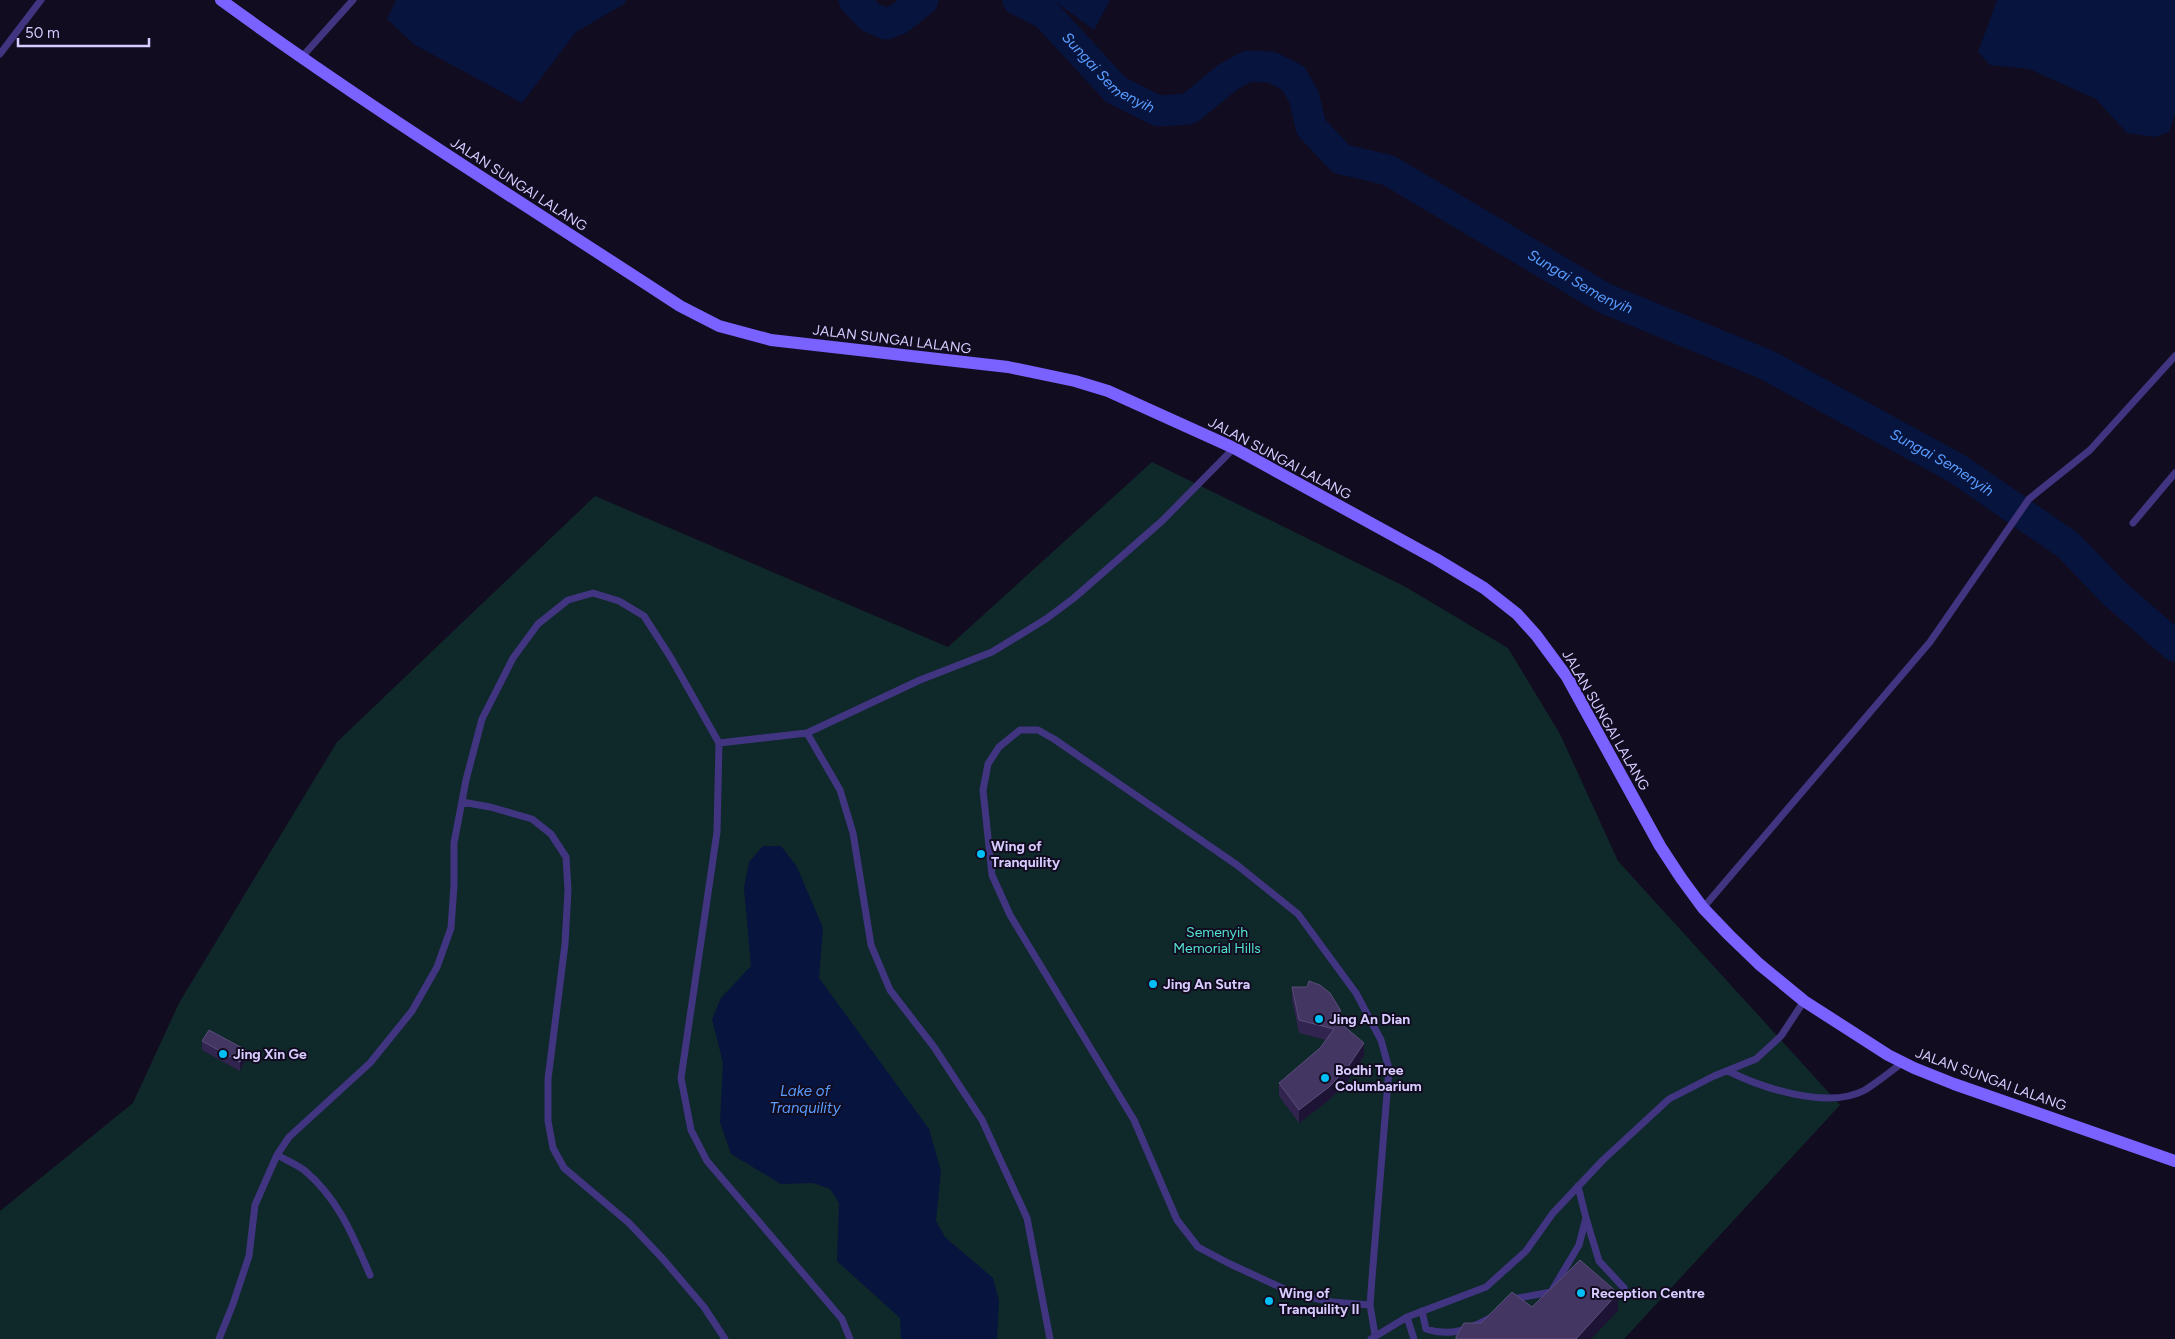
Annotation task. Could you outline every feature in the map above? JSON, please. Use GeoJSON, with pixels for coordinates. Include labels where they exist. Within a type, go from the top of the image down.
{"type":"FeatureCollection","features":[{"type":"Feature","properties":{"kind":"street","name":"JALAN SUNGAI LALANG"},"geometry":{"type":"LineString","coordinates":[[221,0],[301,58],[680,306],[719,326],[771,340],[1008,367],[1075,381],[1108,391],[1234,448],[1436,559],[1484,588],[1517,614],[1550,652],[1567,677],[1660,846],[1704,908],[1759,964],[1804,1001],[1867,1042],[1902,1062],[1954,1084],[2175,1161]]}},
{"type":"Feature","properties":{"kind":"lane"},"geometry":{"type":"LineString","coordinates":[[0,54],[41,0]]}},
{"type":"Feature","properties":{"kind":"lane"},"geometry":{"type":"LineString","coordinates":[[301,58],[353,0]]}},
{"type":"Feature","properties":{"kind":"lane"},"geometry":{"type":"LineString","coordinates":[[1704,908],[1930,642],[2029,499],[2090,450],[2175,356]]}},
{"type":"Feature","properties":{"kind":"lane"},"geometry":{"type":"LineString","coordinates":[[719,742],[807,733],[920,680],[992,652],[1046,619],[1074,598],[1162,521],[1234,448]]}},
{"type":"Feature","properties":{"kind":"lane"},"geometry":{"type":"LineString","coordinates":[[2133,523],[2175,473]]}},
{"type":"Feature","properties":{"kind":"lane"},"geometry":{"type":"LineString","coordinates":[[218,1339],[233,1304],[249,1256],[255,1204],[277,1155],[289,1137],[370,1063],[412,1011],[437,967],[451,928],[454,843],[482,719],[513,658],[538,624],[568,600],[593,593],[619,601],[644,616],[672,658],[719,742],[717,832],[681,1078],[691,1130],[707,1161],[842,1319],[850,1339]]}},
{"type":"Feature","properties":{"kind":"lane"},"geometry":{"type":"LineString","coordinates":[[1370,1306],[1332,1302],[1295,1294],[1198,1247],[1178,1220],[1134,1120],[1010,915],[992,874],[983,790],[988,764],[999,747],[1020,730],[1038,730],[1054,739],[1237,865],[1298,914],[1356,992],[1382,1040],[1389,1069],[1370,1306],[1373,1337],[1407,1317],[1486,1286],[1526,1251],[1553,1213],[1578,1186],[1669,1099],[1696,1084],[1756,1059],[1781,1036],[1804,1001]]}},
{"type":"Feature","properties":{"kind":"lane"},"geometry":{"type":"LineString","coordinates":[[807,733],[840,790],[853,833],[871,944],[890,990],[934,1047],[982,1120],[1027,1218],[1050,1339]]}},
{"type":"Feature","properties":{"kind":"lane"},"geometry":{"type":"LineString","coordinates":[[462,802],[532,818],[552,834],[566,857],[568,890],[565,944],[548,1079],[548,1121],[552,1148],[564,1168],[629,1223],[663,1260],[704,1307],[725,1339]]}},
{"type":"Feature","properties":{"kind":"lane"},"geometry":{"type":"LineString","coordinates":[[1728,1071],[1751,1083],[1798,1095],[1843,1097],[1864,1090],[1902,1062]]}},
{"type":"Feature","properties":{"kind":"lane"},"geometry":{"type":"LineString","coordinates":[[277,1155],[303,1170],[331,1197],[345,1219],[370,1275]]}},
{"type":"Feature","properties":{"kind":"lane"},"geometry":{"type":"LineString","coordinates":[[1578,1186],[1599,1261],[1624,1288]]}},
{"type":"Feature","properties":{"kind":"lane"},"geometry":{"type":"LineString","coordinates":[[1508,1303],[1514,1298],[1528,1298],[1552,1292],[1579,1245],[1586,1218]]}},
{"type":"Feature","properties":{"kind":"lane"},"geometry":{"type":"LineString","coordinates":[[1422,1311],[1426,1329],[1440,1334],[1466,1330],[1496,1313]]}},
{"type":"Feature","properties":{"kind":"lane"},"geometry":{"type":"LineString","coordinates":[[1407,1317],[1414,1339]]}},
{"type":"Feature","properties":{"kind":"green space","name":"Semenyih Memorial Hills"},"geometry":{"type":"Polygon","coordinates":[[[1152,462],[1404,586],[1508,648],[1560,734],[1618,861],[1840,1105],[1624,1339],[0,1339],[0,1211],[133,1103],[179,1003],[337,742],[595,496],[948,647],[1152,462]]]}},
{"type":"Feature","properties":{"kind":"water"},"geometry":{"type":"Polygon","coordinates":[[[396,0],[627,0],[624,4],[576,32],[522,103],[415,45],[387,19],[396,0]]]}},
{"type":"Feature","properties":{"kind":"water"},"geometry":{"type":"Polygon","coordinates":[[[1053,0],[1110,0],[1094,30],[1053,0]]]}},
{"type":"Feature","properties":{"kind":"water"},"geometry":{"type":"Polygon","coordinates":[[[1997,0],[2175,0],[2175,114],[2169,132],[2155,137],[2127,133],[2096,99],[2029,69],[1990,65],[1978,52],[1997,0]]]}},
{"type":"Feature","properties":{"kind":"water","name":"Lake of Tranquility"},"geometry":{"type":"Polygon","coordinates":[[[763,846],[781,846],[797,867],[823,928],[819,978],[929,1129],[941,1171],[936,1221],[945,1237],[993,1278],[999,1300],[997,1339],[901,1339],[900,1318],[837,1261],[839,1203],[830,1189],[813,1183],[781,1184],[731,1154],[720,1122],[723,1063],[712,1019],[721,998],[751,966],[744,888],[749,862],[763,846]]]}},
{"type":"Feature","properties":{"kind":"building"},"geometry":{"type":"Polygon","coordinates":[[[1309,981],[1320,985],[1330,993],[1341,1011],[1331,1015],[1364,1043],[1348,1067],[1329,1087],[1299,1110],[1279,1083],[1320,1048],[1334,1029],[1299,1020],[1292,987],[1307,987],[1309,981]]]}},
{"type":"Feature","properties":{"kind":"building"},"geometry":{"type":"Polygon","coordinates":[[[209,1030],[246,1050],[240,1062],[202,1041],[209,1030]]]}},
{"type":"Feature","properties":{"kind":"building"},"geometry":{"type":"Polygon","coordinates":[[[1580,1260],[1618,1293],[1576,1339],[1456,1339],[1464,1323],[1481,1323],[1512,1292],[1532,1307],[1580,1260]]]}},
{"type":"Feature","properties":{"kind":"waterway","name":"Sungai Semenyih"},"geometry":{"type":"LineString","coordinates":[[854,0],[870,17],[886,24],[899,19],[923,0]]}},
{"type":"Feature","properties":{"kind":"waterway","name":"Sungai Semenyih"},"geometry":{"type":"LineString","coordinates":[[1018,0],[1046,14],[1116,90],[1158,111],[1189,109],[1228,77],[1248,66],[1271,67],[1293,78],[1304,97],[1311,127],[1341,159],[1388,170],[1604,298],[1767,365],[1956,468],[2068,545],[2114,593],[2175,646]]}},
{"type":"Feature","properties":{"kind":"place","name":"Wing of Tranquility"},"geometry":{"type":"Point","coordinates":[981,854]}},
{"type":"Feature","properties":{"kind":"place","name":"Jing An Sutra"},"geometry":{"type":"Point","coordinates":[1153,984]}},
{"type":"Feature","properties":{"kind":"place","name":"Jing An Dian"},"geometry":{"type":"Point","coordinates":[1319,1019]}},
{"type":"Feature","properties":{"kind":"place","name":"Jing Xin Ge"},"geometry":{"type":"Point","coordinates":[223,1054]}},
{"type":"Feature","properties":{"kind":"place","name":"Bodhi Tree Columbarium"},"geometry":{"type":"Point","coordinates":[1325,1078]}},
{"type":"Feature","properties":{"kind":"place","name":"Reception Centre"},"geometry":{"type":"Point","coordinates":[1581,1293]}},
{"type":"Feature","properties":{"kind":"place","name":"Wing of Tranquility II"},"geometry":{"type":"Point","coordinates":[1269,1301]}}]}
